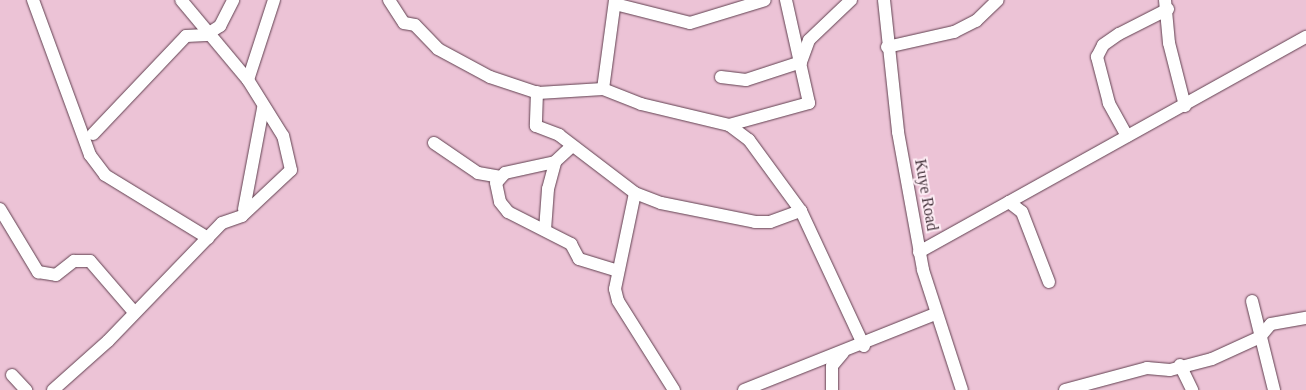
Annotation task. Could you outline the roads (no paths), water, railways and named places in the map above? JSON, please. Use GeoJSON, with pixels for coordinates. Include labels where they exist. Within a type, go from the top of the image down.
{"type":"FeatureCollection","features":[{"type":"Feature","properties":{"kind":"street"},"geometry":{"type":"LineString","coordinates":[[53,390],[222,224],[242,216],[291,170],[283,136],[263,108],[248,80],[206,35],[181,0]]}},
{"type":"Feature","properties":{"kind":"street"},"geometry":{"type":"LineString","coordinates":[[89,133],[186,36],[206,35],[220,26],[233,0]]}},
{"type":"Feature","properties":{"kind":"street"},"geometry":{"type":"LineString","coordinates":[[248,80],[274,0]]}},
{"type":"Feature","properties":{"kind":"street"},"geometry":{"type":"LineString","coordinates":[[389,0],[404,23],[415,25],[438,49],[490,77],[537,92],[603,89],[641,104],[729,125],[749,140],[801,211],[864,346]]}},
{"type":"Feature","properties":{"kind":"street"},"geometry":{"type":"LineString","coordinates":[[603,89],[615,2],[690,23],[765,0]]}},
{"type":"Feature","properties":{"kind":"street"},"geometry":{"type":"LineString","coordinates":[[729,125],[809,103],[786,0]]}},
{"type":"Feature","properties":{"kind":"street"},"geometry":{"type":"LineString","coordinates":[[801,62],[809,40],[851,0]]}},
{"type":"Feature","properties":{"kind":"street","name":"Kuye Road"},"geometry":{"type":"LineString","coordinates":[[884,0],[887,47],[919,252],[935,314],[962,390]]}},
{"type":"Feature","properties":{"kind":"street"},"geometry":{"type":"LineString","coordinates":[[887,47],[954,32],[976,21],[998,0]]}},
{"type":"Feature","properties":{"kind":"street"},"geometry":{"type":"LineString","coordinates":[[34,1],[89,133],[90,155],[113,182],[208,238]]}},
{"type":"Feature","properties":{"kind":"street"},"geometry":{"type":"LineString","coordinates":[[1128,136],[1109,103],[1097,57],[1103,45],[1167,5],[1169,43],[1185,106]]}},
{"type":"Feature","properties":{"kind":"street"},"geometry":{"type":"LineString","coordinates":[[919,252],[1185,106],[1306,37]]}},
{"type":"Feature","properties":{"kind":"street"},"geometry":{"type":"LineString","coordinates":[[722,77],[746,80],[801,62]]}},
{"type":"Feature","properties":{"kind":"street"},"geometry":{"type":"LineString","coordinates":[[537,92],[536,126],[572,146],[635,193],[661,203],[755,222],[770,222],[801,211]]}},
{"type":"Feature","properties":{"kind":"street"},"geometry":{"type":"LineString","coordinates":[[242,216],[251,192],[263,108]]}},
{"type":"Feature","properties":{"kind":"street"},"geometry":{"type":"LineString","coordinates":[[434,143],[478,173],[501,177],[555,162],[572,146]]}},
{"type":"Feature","properties":{"kind":"street"},"geometry":{"type":"LineString","coordinates":[[546,230],[548,189],[555,162]]}},
{"type":"Feature","properties":{"kind":"street"},"geometry":{"type":"LineString","coordinates":[[501,177],[496,190],[508,212],[572,244],[579,259],[618,271]]}},
{"type":"Feature","properties":{"kind":"street"},"geometry":{"type":"LineString","coordinates":[[635,193],[618,271],[618,301],[674,390]]}},
{"type":"Feature","properties":{"kind":"street"},"geometry":{"type":"LineString","coordinates":[[1009,202],[1022,212],[1049,282]]}},
{"type":"Feature","properties":{"kind":"street"},"geometry":{"type":"LineString","coordinates":[[0,210],[38,272],[56,275],[74,261],[90,261],[134,312]]}},
{"type":"Feature","properties":{"kind":"street"},"geometry":{"type":"LineString","coordinates":[[1252,301],[1274,390]]}},
{"type":"Feature","properties":{"kind":"street"},"geometry":{"type":"LineString","coordinates":[[744,390],[864,346],[935,314]]}},
{"type":"Feature","properties":{"kind":"street"},"geometry":{"type":"LineString","coordinates":[[1070,389],[1147,368],[1180,365],[1212,359],[1260,337],[1271,324],[1306,318]]}},
{"type":"Feature","properties":{"kind":"street"},"geometry":{"type":"LineString","coordinates":[[832,390],[832,366],[843,353]]}},
{"type":"Feature","properties":{"kind":"street"},"geometry":{"type":"LineString","coordinates":[[1180,365],[1192,390]]}},
{"type":"Feature","properties":{"kind":"street"},"geometry":{"type":"LineString","coordinates":[[12,375],[26,390]]}}]}
